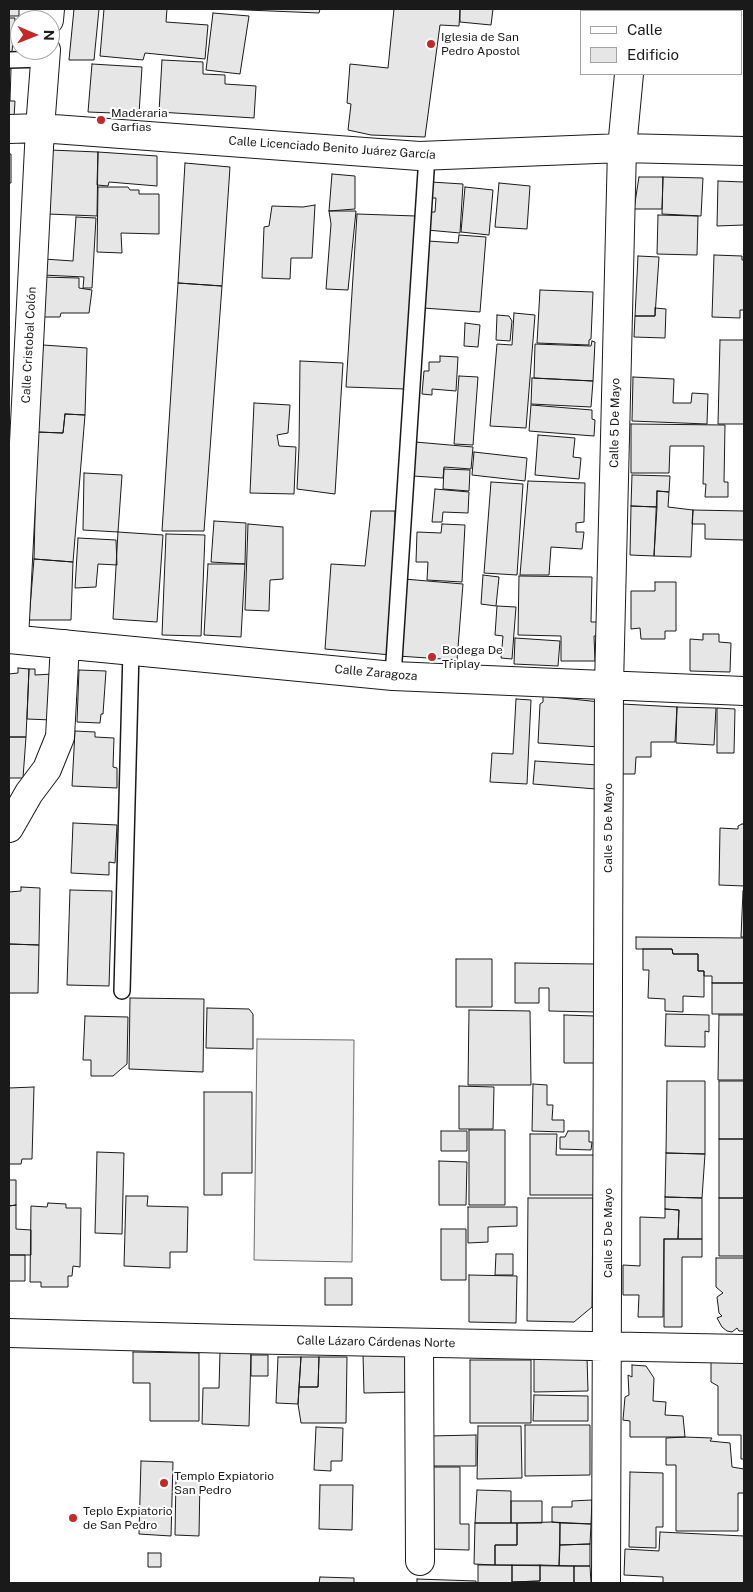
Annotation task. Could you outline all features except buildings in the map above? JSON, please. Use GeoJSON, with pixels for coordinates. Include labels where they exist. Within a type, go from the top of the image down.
{"type":"FeatureCollection","features":[{"type":"Feature","properties":{"kind":"street","name":"Calle Cristobal Colón"},"geometry":{"type":"LineString","coordinates":[[12,639],[40,128],[46,60]]}},
{"type":"Feature","properties":{"kind":"street","name":"Calle 5 De Mayo"},"geometry":{"type":"LineString","coordinates":[[606,1583],[609,686],[622,148],[629,75]]}},
{"type":"Feature","properties":{"kind":"street","name":"Calle Licenciado Benito Juárez García"},"geometry":{"type":"LineString","coordinates":[[9,129],[40,128],[427,156],[622,148],[744,151]]}},
{"type":"Feature","properties":{"kind":"street","name":"Calle Zaragoza"},"geometry":{"type":"LineString","coordinates":[[12,639],[393,676],[744,692]]}},
{"type":"Feature","properties":{"kind":"street"},"geometry":{"type":"LineString","coordinates":[[9,828],[29,793],[47,770],[60,737],[65,644]]}},
{"type":"Feature","properties":{"kind":"street","name":"Calle Lázaro Cárdenas Norte"},"geometry":{"type":"LineString","coordinates":[[9,1332],[419,1343],[744,1349]]}},
{"type":"Feature","properties":{"kind":"street"},"geometry":{"type":"LineString","coordinates":[[419,1343],[420,1561]]}},
{"type":"Feature","properties":{"kind":"lane"},"geometry":{"type":"LineString","coordinates":[[393,676],[427,156]]}},
{"type":"Feature","properties":{"kind":"lane"},"geometry":{"type":"LineString","coordinates":[[122,991],[131,650]]}},
{"type":"Feature","properties":{"kind":"shaded area"},"geometry":{"type":"Polygon","coordinates":[[[257,1039],[354,1040],[352,1262],[254,1260],[257,1039]]]}},
{"type":"Feature","properties":{"kind":"place","name":"Iglesia de San Pedro Apostol"},"geometry":{"type":"Point","coordinates":[431,44]}},
{"type":"Feature","properties":{"kind":"place","name":"Maderaria Garfias"},"geometry":{"type":"Point","coordinates":[101,120]}},
{"type":"Feature","properties":{"kind":"place","name":"Bodega De Triplay"},"geometry":{"type":"Point","coordinates":[432,657]}},
{"type":"Feature","properties":{"kind":"place","name":"Templo Expiatorio San Pedro"},"geometry":{"type":"Point","coordinates":[164,1483]}},
{"type":"Feature","properties":{"kind":"place","name":"Teplo Expiatorio de San Pedro"},"geometry":{"type":"Point","coordinates":[73,1518]}}]}
